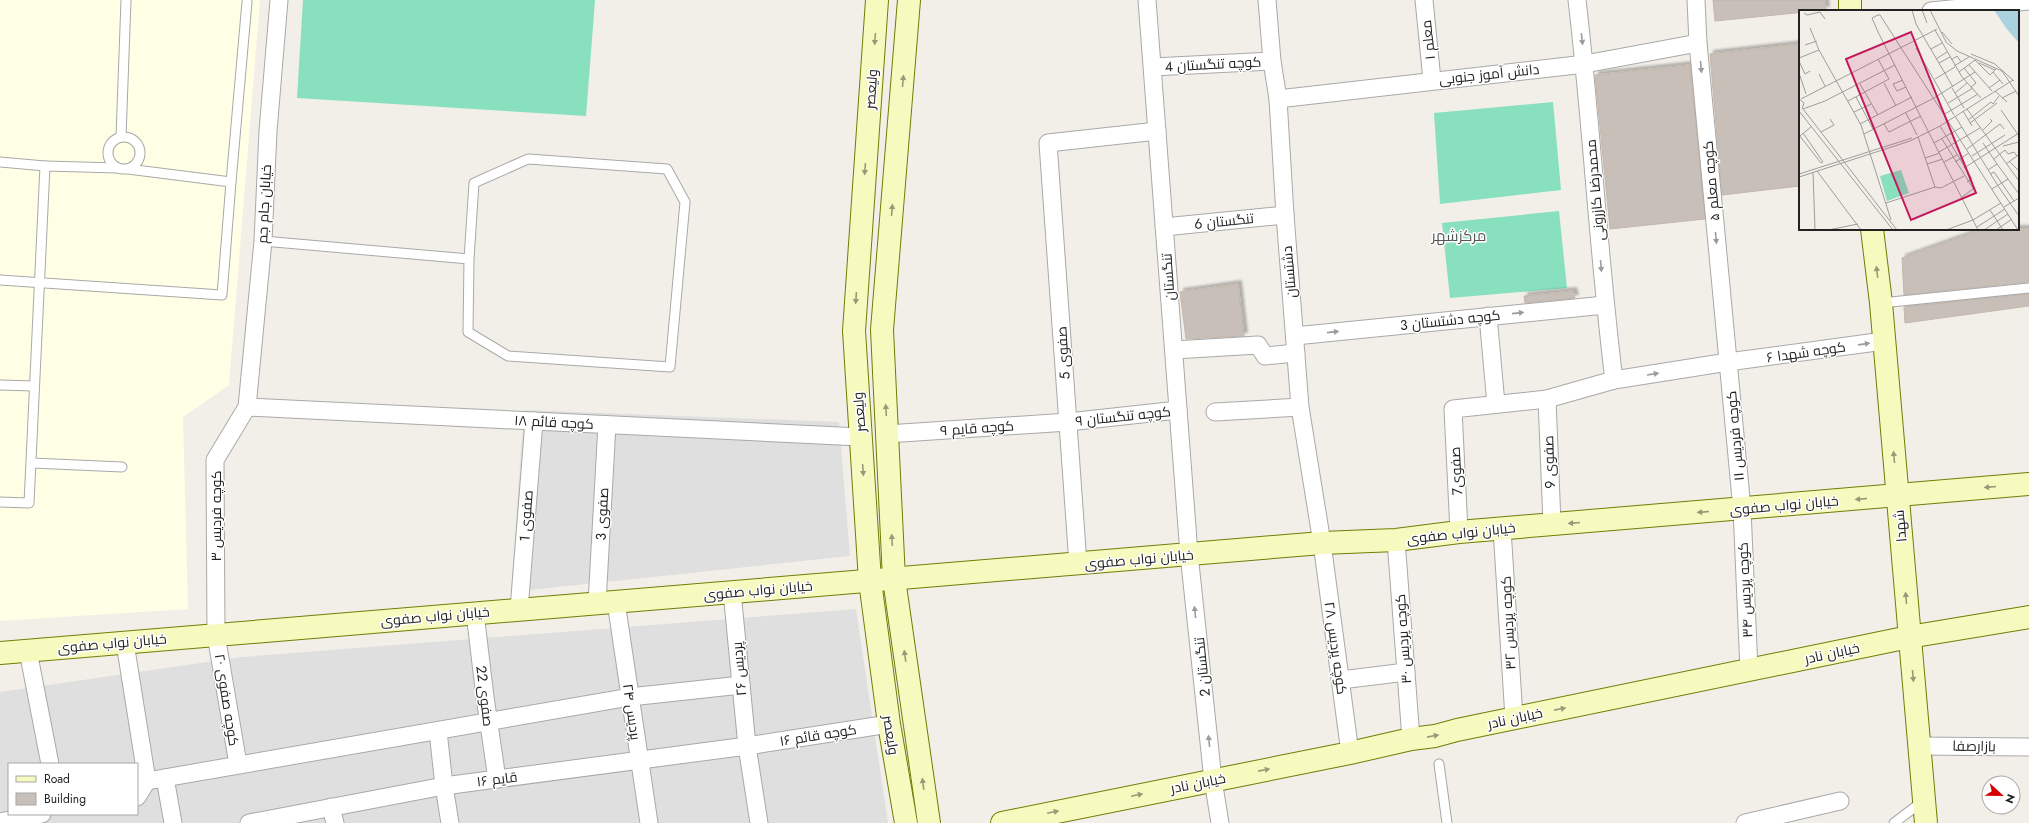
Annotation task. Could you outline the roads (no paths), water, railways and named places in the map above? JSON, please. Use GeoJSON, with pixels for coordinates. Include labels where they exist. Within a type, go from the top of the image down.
{"type":"FeatureCollection","features":[{"type":"Feature","properties":{"kind":"street","name":"خیابان جام جم"},"geometry":{"type":"LineString","coordinates":[[247,407],[263,241],[268,131],[279,0]]}},
{"type":"Feature","properties":{"kind":"street","name":"ولیعصر"},"geometry":{"type":"LineString","coordinates":[[877,0],[854,331],[870,581],[889,724],[906,823]]}},
{"type":"Feature","properties":{"kind":"street","name":"ولیعصر"},"geometry":{"type":"LineString","coordinates":[[910,0],[882,330],[894,579],[929,823]]}},
{"type":"Feature","properties":{"kind":"street","name":"تنگستان"},"geometry":{"type":"LineString","coordinates":[[1147,0],[1189,554]]}},
{"type":"Feature","properties":{"kind":"street","name":"دشتستان"},"geometry":{"type":"LineString","coordinates":[[1267,0],[1272,61],[1278,99],[1285,215],[1300,407],[1322,543]]}},
{"type":"Feature","properties":{"kind":"street","name":"معلم ۱"},"geometry":{"type":"LineString","coordinates":[[1424,0],[1432,80]]}},
{"type":"Feature","properties":{"kind":"street","name":"محمدرضا کازرونی"},"geometry":{"type":"LineString","coordinates":[[1577,0],[1585,64],[1604,305],[1614,380]]}},
{"type":"Feature","properties":{"kind":"street","name":"کوچه معلم ۵"},"geometry":{"type":"LineString","coordinates":[[1696,0],[1698,43],[1728,362]]}},
{"type":"Feature","properties":{"kind":"street"},"geometry":{"type":"LineString","coordinates":[[1941,10],[2029,1]]}},
{"type":"Feature","properties":{"kind":"street","name":"دانش آموز جنوبی"},"geometry":{"type":"LineString","coordinates":[[1278,99],[1432,80],[1585,64],[1698,43]]}},
{"type":"Feature","properties":{"kind":"street","name":"کوچه تنگستان 4"},"geometry":{"type":"LineString","coordinates":[[1153,67],[1272,61]]}},
{"type":"Feature","properties":{"kind":"street","name":"صفوی 5"},"geometry":{"type":"LineString","coordinates":[[1078,564],[1048,143],[1157,131]]}},
{"type":"Feature","properties":{"kind":"street","name":"تنگستان 6"},"geometry":{"type":"LineString","coordinates":[[1164,227],[1285,215]]}},
{"type":"Feature","properties":{"kind":"street","name":"شهدا"},"geometry":{"type":"LineString","coordinates":[[1872,230],[1881,303],[1926,823]]}},
{"type":"Feature","properties":{"kind":"street"},"geometry":{"type":"LineString","coordinates":[[860,235],[890,237]]}},
{"type":"Feature","properties":{"kind":"street","name":"کوچه دشتستان 3"},"geometry":{"type":"LineString","coordinates":[[1295,336],[1604,305]]}},
{"type":"Feature","properties":{"kind":"street"},"geometry":{"type":"LineString","coordinates":[[1488,316],[1496,404]]}},
{"type":"Feature","properties":{"kind":"street","name":"کوچه شهدا ۶"},"geometry":{"type":"LineString","coordinates":[[1453,409],[1547,399],[1614,380],[1728,362],[1884,342]]}},
{"type":"Feature","properties":{"kind":"street"},"geometry":{"type":"LineString","coordinates":[[1174,350],[1258,345],[1265,356],[1296,353]]}},
{"type":"Feature","properties":{"kind":"street","name":"کوچه فردیس ۱۱"},"geometry":{"type":"LineString","coordinates":[[1728,362],[1742,509]]}},
{"type":"Feature","properties":{"kind":"street","name":"صفوی 9"},"geometry":{"type":"LineString","coordinates":[[1547,399],[1552,524]]}},
{"type":"Feature","properties":{"kind":"street","name":"کوچه قائم ۱۸"},"geometry":{"type":"LineString","coordinates":[[247,407],[860,437]]}},
{"type":"Feature","properties":{"kind":"street","name":"کوچه فردیس ۳"},"geometry":{"type":"LineString","coordinates":[[216,635],[215,460],[247,407]]}},
{"type":"Feature","properties":{"kind":"street"},"geometry":{"type":"LineString","coordinates":[[1214,412],[1300,407]]}},
{"type":"Feature","properties":{"kind":"street","name":"صفوی7"},"geometry":{"type":"LineString","coordinates":[[1453,409],[1459,532]]}},
{"type":"Feature","properties":{"kind":"street","name":"کوچه تنگستان ۹"},"geometry":{"type":"LineString","coordinates":[[1068,422],[1178,410]]}},
{"type":"Feature","properties":{"kind":"street","name":"صفوی 1"},"geometry":{"type":"LineString","coordinates":[[519,610],[534,421]]}},
{"type":"Feature","properties":{"kind":"street","name":"کوچه قایم ۹"},"geometry":{"type":"LineString","coordinates":[[887,434],[1068,422]]}},
{"type":"Feature","properties":{"kind":"street","name":"صفوی 3"},"geometry":{"type":"LineString","coordinates":[[606,603],[607,425]]}},
{"type":"Feature","properties":{"kind":"street","name":"خیابان نواب صفوی"},"geometry":{"type":"LineString","coordinates":[[0,653],[1322,543],[1396,540],[1459,532],[2029,484]]}},
{"type":"Feature","properties":{"kind":"street","name":"کوچه پردیس ۳۴"},"geometry":{"type":"LineString","coordinates":[[1742,509],[1749,670]]}},
{"type":"Feature","properties":{"kind":"street","name":"کوچه پردیس ۳۲"},"geometry":{"type":"LineString","coordinates":[[1502,529],[1514,718]]}},
{"type":"Feature","properties":{"kind":"street","name":"کوچه پردیس ۳۰"},"geometry":{"type":"LineString","coordinates":[[1396,540],[1411,739]]}},
{"type":"Feature","properties":{"kind":"street","name":"کوچه پردیس ۲۸"},"geometry":{"type":"LineString","coordinates":[[1322,543],[1350,753]]}},
{"type":"Feature","properties":{"kind":"street","name":"تنگستان 2"},"geometry":{"type":"LineString","coordinates":[[1189,554],[1213,780],[1220,823]]}},
{"type":"Feature","properties":{"kind":"street","name":"پردیس ۲۶"},"geometry":{"type":"LineString","coordinates":[[732,592],[747,746],[759,823]]}},
{"type":"Feature","properties":{"kind":"street","name":"پردیس ۲۴"},"geometry":{"type":"LineString","coordinates":[[606,603],[630,697],[649,823]]}},
{"type":"Feature","properties":{"kind":"street","name":"صفوی 22"},"geometry":{"type":"LineString","coordinates":[[475,613],[488,722],[497,779]]}},
{"type":"Feature","properties":{"kind":"street","name":"خیابان نادر"},"geometry":{"type":"LineString","coordinates":[[1002,823],[1350,753],[1411,739],[1434,736],[1514,718],[1909,637],[2029,618]]}},
{"type":"Feature","properties":{"kind":"street","name":"کوچه صفوی ۲۰"},"geometry":{"type":"LineString","coordinates":[[216,635],[238,764]]}},
{"type":"Feature","properties":{"kind":"street"},"geometry":{"type":"LineString","coordinates":[[125,643],[147,781],[138,795]]}},
{"type":"Feature","properties":{"kind":"street"},"geometry":{"type":"LineString","coordinates":[[28,650],[50,763]]}},
{"type":"Feature","properties":{"kind":"street"},"geometry":{"type":"LineString","coordinates":[[1341,680],[1406,672]]}},
{"type":"Feature","properties":{"kind":"street"},"geometry":{"type":"LineString","coordinates":[[147,781],[630,697],[741,685]]}},
{"type":"Feature","properties":{"kind":"street","name":"کوچه قائم ۱۶"},"geometry":{"type":"LineString","coordinates":[[747,746],[889,724]]}},
{"type":"Feature","properties":{"kind":"street"},"geometry":{"type":"LineString","coordinates":[[438,731],[450,823]]}},
{"type":"Feature","properties":{"kind":"street","name":"قایم ۱۶"},"geometry":{"type":"LineString","coordinates":[[249,823],[333,815],[444,786],[747,746]]}},
{"type":"Feature","properties":{"kind":"street","name":"بازارصفا"},"geometry":{"type":"LineString","coordinates":[[1919,746],[2029,747]]}},
{"type":"Feature","properties":{"kind":"street"},"geometry":{"type":"LineString","coordinates":[[165,778],[173,823]]}},
{"type":"Feature","properties":{"kind":"street"},"geometry":{"type":"LineString","coordinates":[[1745,823],[1840,801]]}},
{"type":"Feature","properties":{"kind":"street"},"geometry":{"type":"LineString","coordinates":[[0,822],[37,815]]}},
{"type":"Feature","properties":{"kind":"lane"},"geometry":{"type":"LineString","coordinates":[[121,137],[126,0]]}},
{"type":"Feature","properties":{"kind":"lane"},"geometry":{"type":"LineString","coordinates":[[0,280],[222,294],[247,2]]}},
{"type":"Feature","properties":{"kind":"lane"},"geometry":{"type":"LineString","coordinates":[[118,168],[110,161],[108,152],[112,142],[121,137],[131,138],[138,145],[140,155],[136,164],[128,169]]}},
{"type":"Feature","properties":{"kind":"lane"},"geometry":{"type":"LineString","coordinates":[[528,159],[667,168],[685,202],[670,367],[508,356],[468,332],[469,259],[474,183],[528,159]]}},
{"type":"Feature","properties":{"kind":"lane"},"geometry":{"type":"LineString","coordinates":[[0,162],[45,166],[118,168],[231,182]]}},
{"type":"Feature","properties":{"kind":"lane"},"geometry":{"type":"LineString","coordinates":[[0,502],[29,503],[45,166]]}},
{"type":"Feature","properties":{"kind":"lane"},"geometry":{"type":"LineString","coordinates":[[263,241],[469,259]]}},
{"type":"Feature","properties":{"kind":"lane"},"geometry":{"type":"LineString","coordinates":[[1881,303],[2029,288]]}},
{"type":"Feature","properties":{"kind":"lane"},"geometry":{"type":"LineString","coordinates":[[0,385],[34,386]]}},
{"type":"Feature","properties":{"kind":"lane"},"geometry":{"type":"LineString","coordinates":[[32,463],[122,467]]}},
{"type":"Feature","properties":{"kind":"lane"},"geometry":{"type":"LineString","coordinates":[[1439,764],[1447,823]]}},
{"type":"Feature","properties":{"kind":"lane"},"geometry":{"type":"LineString","coordinates":[[1894,823],[1924,800]]}},
{"type":"Feature","properties":{"kind":"district","name":"مرکزشهر"},"geometry":{"type":"Point","coordinates":[1459,236]}}]}
